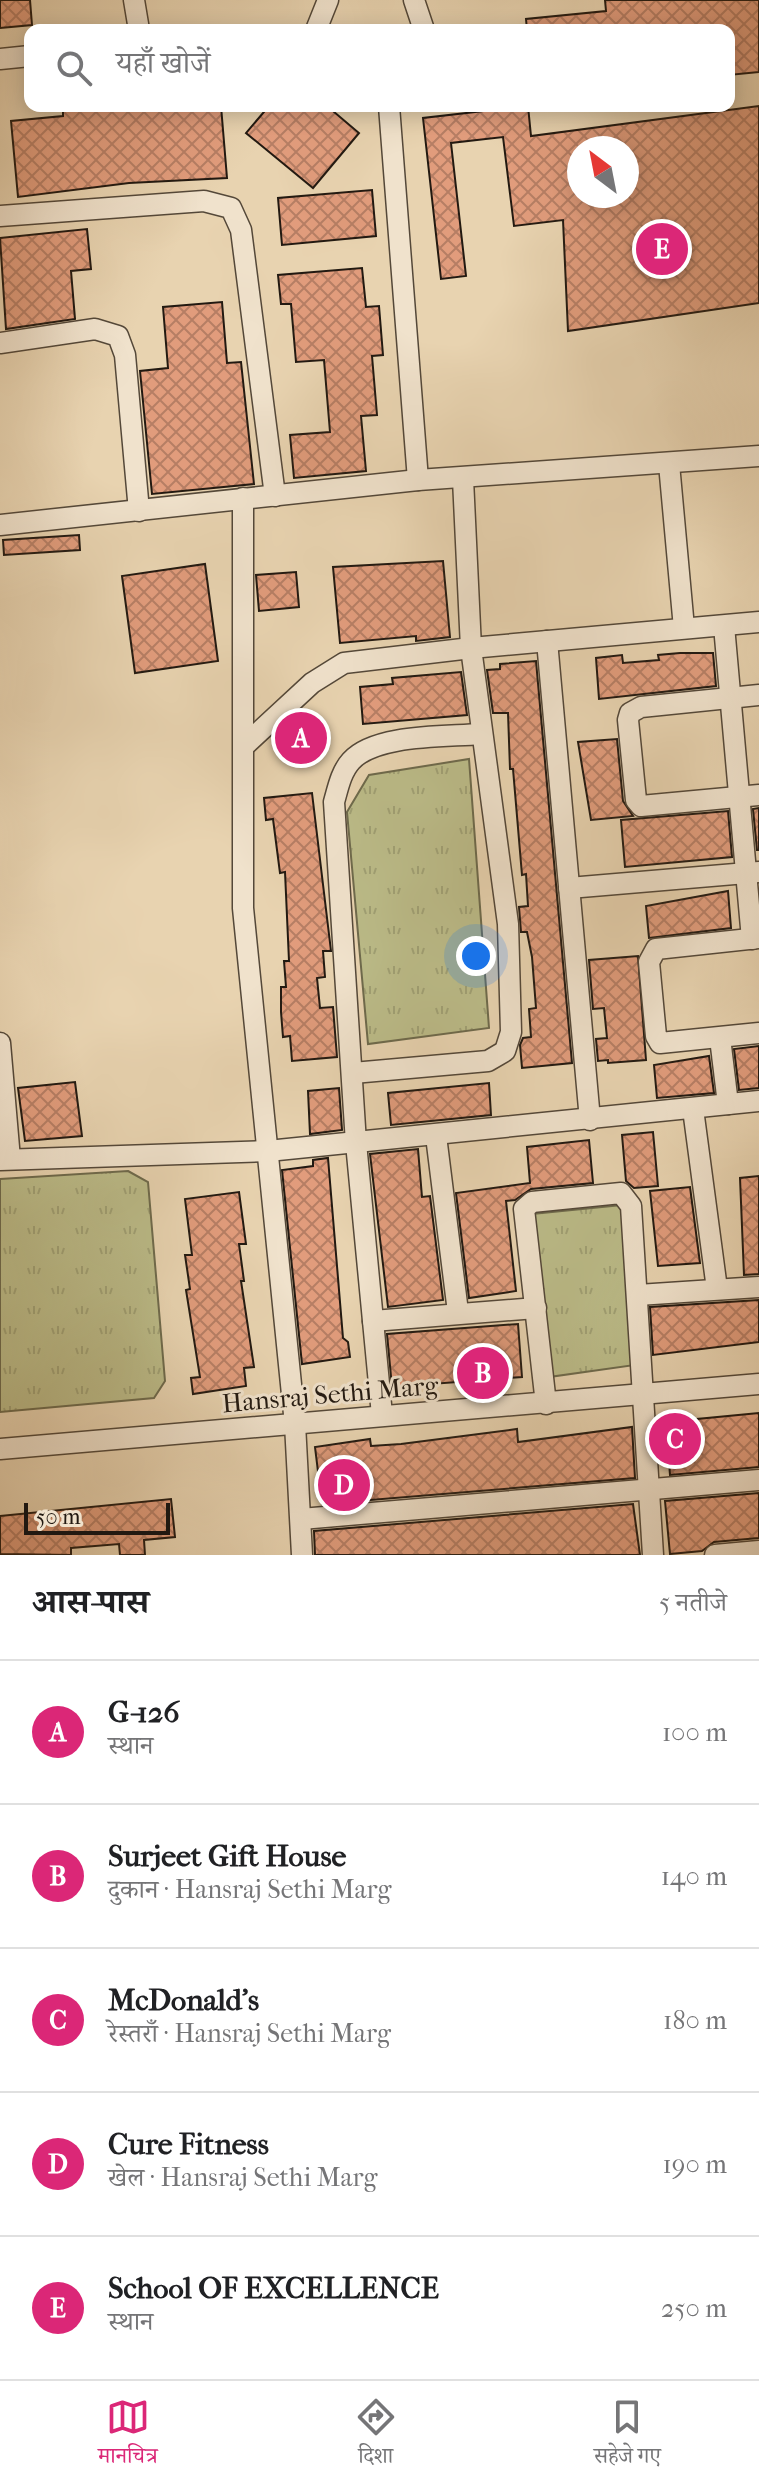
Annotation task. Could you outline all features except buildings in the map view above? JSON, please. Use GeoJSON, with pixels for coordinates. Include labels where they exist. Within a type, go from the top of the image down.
{"type":"FeatureCollection","features":[{"type":"Feature","properties":{"kind":"street"},"geometry":{"type":"LineString","coordinates":[[134,0],[138,24]]}},
{"type":"Feature","properties":{"kind":"street"},"geometry":{"type":"LineString","coordinates":[[318,24],[328,0]]}},
{"type":"Feature","properties":{"kind":"street"},"geometry":{"type":"LineString","coordinates":[[414,0],[422,24]]}},
{"type":"Feature","properties":{"kind":"street"},"geometry":{"type":"LineString","coordinates":[[0,59],[24,57]]}},
{"type":"Feature","properties":{"kind":"street"},"geometry":{"type":"LineString","coordinates":[[389,112],[418,480]]}},
{"type":"Feature","properties":{"kind":"street"},"geometry":{"type":"LineString","coordinates":[[0,216],[204,201],[231,208],[241,230],[275,496]]}},
{"type":"Feature","properties":{"kind":"street"},"geometry":{"type":"LineString","coordinates":[[0,343],[95,329],[118,336],[125,355],[139,511]]}},
{"type":"Feature","properties":{"kind":"street"},"geometry":{"type":"LineString","coordinates":[[0,525],[418,480],[759,456]]}},
{"type":"Feature","properties":{"kind":"street"},"geometry":{"type":"LineString","coordinates":[[669,464],[684,628]]}},
{"type":"Feature","properties":{"kind":"street"},"geometry":{"type":"LineString","coordinates":[[353,1073],[488,1061],[501,1054],[511,1032],[508,924],[499,839],[480,734],[471,648],[463,479]]}},
{"type":"Feature","properties":{"kind":"street"},"geometry":{"type":"LineString","coordinates":[[243,498],[243,908],[295,1424],[302,1555]]}},
{"type":"Feature","properties":{"kind":"street"},"geometry":{"type":"LineString","coordinates":[[244,746],[312,683],[344,663],[471,648],[759,622]]}},
{"type":"Feature","properties":{"kind":"street"},"geometry":{"type":"LineString","coordinates":[[724,626],[729,698],[750,796],[756,938],[656,949],[649,957],[657,1042],[663,1045],[759,1033]]}},
{"type":"Feature","properties":{"kind":"street"},"geometry":{"type":"LineString","coordinates":[[547,641],[590,1120]]}},
{"type":"Feature","properties":{"kind":"street"},"geometry":{"type":"LineString","coordinates":[[750,796],[646,807],[636,800],[630,713],[641,707],[759,695]]}},
{"type":"Feature","properties":{"kind":"street"},"geometry":{"type":"LineString","coordinates":[[382,1415],[356,1143],[334,802],[341,779],[357,756],[381,743],[480,734]]}},
{"type":"Feature","properties":{"kind":"street"},"geometry":{"type":"LineString","coordinates":[[569,888],[754,872]]}},
{"type":"Feature","properties":{"kind":"street"},"geometry":{"type":"LineString","coordinates":[[720,1038],[728,1104]]}},
{"type":"Feature","properties":{"kind":"street"},"geometry":{"type":"LineString","coordinates":[[1,1057],[5,1160],[268,1151],[759,1101]]}},
{"type":"Feature","properties":{"kind":"street"},"geometry":{"type":"LineString","coordinates":[[693,1109],[717,1289]]}},
{"type":"Feature","properties":{"kind":"street"},"geometry":{"type":"LineString","coordinates":[[436,1136],[458,1312]]}},
{"type":"Feature","properties":{"kind":"street"},"geometry":{"type":"LineString","coordinates":[[546,1404],[524,1209],[532,1202],[613,1191],[628,1199],[638,1295],[653,1555]]}},
{"type":"Feature","properties":{"kind":"street"},"geometry":{"type":"LineString","coordinates":[[638,1295],[759,1287]]}},
{"type":"Feature","properties":{"kind":"street"},"geometry":{"type":"LineString","coordinates":[[373,1321],[536,1308]]}},
{"type":"Feature","properties":{"kind":"street","name":"Hansraj Sethi Marg"},"geometry":{"type":"LineString","coordinates":[[0,1449],[759,1384]]}},
{"type":"Feature","properties":{"kind":"street"},"geometry":{"type":"LineString","coordinates":[[301,1519],[759,1480]]}},
{"type":"Feature","properties":{"kind":"street"},"geometry":{"type":"LineString","coordinates":[[715,1555],[759,1551]]}},
{"type":"Feature","properties":{"kind":"green space"},"geometry":{"type":"Polygon","coordinates":[[[469,759],[489,1028],[368,1044],[347,812],[369,775],[469,759]]]}},
{"type":"Feature","properties":{"kind":"green space"},"geometry":{"type":"Polygon","coordinates":[[[128,1171],[148,1182],[165,1381],[154,1398],[0,1412],[0,1179],[128,1171]]]}},
{"type":"Feature","properties":{"kind":"green space"},"geometry":{"type":"Polygon","coordinates":[[[622,1205],[635,1365],[549,1377],[532,1214],[622,1205]]]}},
{"type":"Feature","properties":{"kind":"place","name":"School OF EXCELLENCE"},"geometry":{"type":"Point","coordinates":[662,249]}},
{"type":"Feature","properties":{"kind":"place","name":"G-126"},"geometry":{"type":"Point","coordinates":[301,738]}},
{"type":"Feature","properties":{"kind":"place","name":"Surjeet Gift House"},"geometry":{"type":"Point","coordinates":[483,1373]}},
{"type":"Feature","properties":{"kind":"place","name":"McDonald's"},"geometry":{"type":"Point","coordinates":[675,1439]}},
{"type":"Feature","properties":{"kind":"place","name":"Cure Fitness"},"geometry":{"type":"Point","coordinates":[344,1485]}}]}
